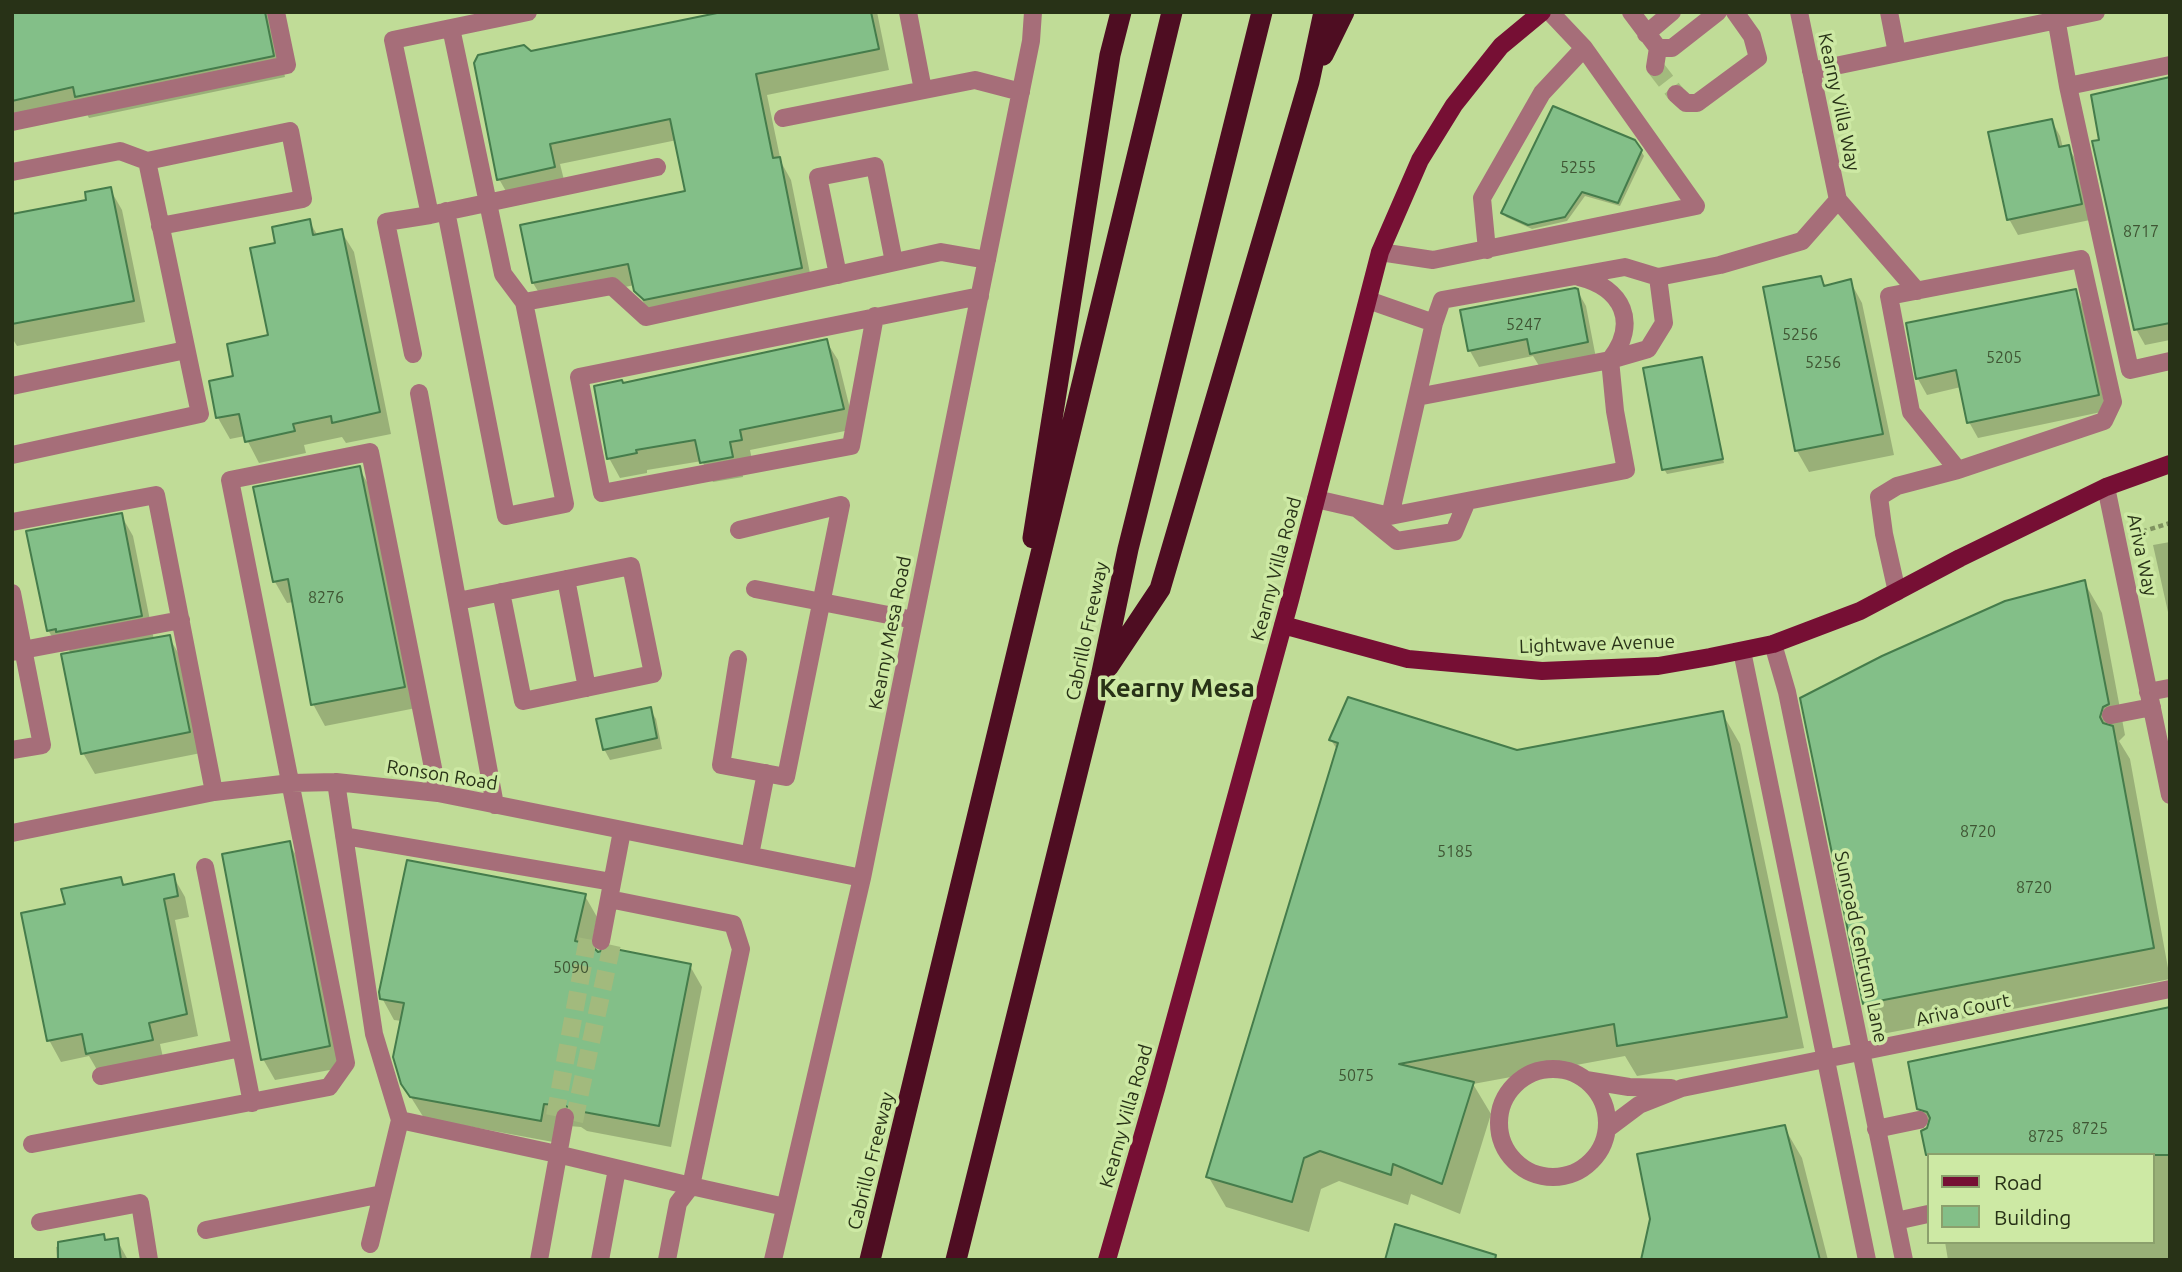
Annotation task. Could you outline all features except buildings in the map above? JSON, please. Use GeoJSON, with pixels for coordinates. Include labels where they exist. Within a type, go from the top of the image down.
{"type":"FeatureCollection","features":[{"type":"Feature","properties":{"kind":"highway"},"geometry":{"type":"LineString","coordinates":[[1110,55],[1111,12]]}},
{"type":"Feature","properties":{"kind":"highway"},"geometry":{"type":"LineString","coordinates":[[1005,705],[1110,55],[1121,12]]}},
{"type":"Feature","properties":{"kind":"highway","name":"Cabrillo Freeway"},"geometry":{"type":"LineString","coordinates":[[870,1260],[1171,12]]}},
{"type":"Feature","properties":{"kind":"highway","name":"Cabrillo Freeway"},"geometry":{"type":"LineString","coordinates":[[956,1260],[1101,677],[1128,549],[1262,12]]}},
{"type":"Feature","properties":{"kind":"highway"},"geometry":{"type":"LineString","coordinates":[[1101,677],[1160,589],[1309,82],[1324,12]]}},
{"type":"Feature","properties":{"kind":"highway"},"geometry":{"type":"LineString","coordinates":[[1309,82],[1344,12]]}},
{"type":"Feature","properties":{"kind":"main road","name":"Kearny Villa Road"},"geometry":{"type":"LineString","coordinates":[[1107,1260],[1283,625],[1380,252],[1420,160],[1454,105],[1501,46],[1542,12]]}},
{"type":"Feature","properties":{"kind":"main road","name":"Lightwave Avenue"},"geometry":{"type":"LineString","coordinates":[[1283,625],[1408,659],[1542,671],[1658,666],[1741,652],[1773,644],[1860,611],[1960,558],[2106,487],[2170,464]]}},
{"type":"Feature","properties":{"kind":"street"},"geometry":{"type":"LineString","coordinates":[[12,122],[287,65],[276,12]]}},
{"type":"Feature","properties":{"kind":"street"},"geometry":{"type":"LineString","coordinates":[[451,28],[503,274],[524,302],[565,504],[506,516],[438,213],[393,40],[528,12]]}},
{"type":"Feature","properties":{"kind":"street"},"geometry":{"type":"LineString","coordinates":[[908,12],[923,90]]}},
{"type":"Feature","properties":{"kind":"street","name":"Kearny Mesa Road"},"geometry":{"type":"LineString","coordinates":[[773,1260],[862,878],[1021,92],[1031,41],[1032,12]]}},
{"type":"Feature","properties":{"kind":"street"},"geometry":{"type":"LineString","coordinates":[[1380,252],[1433,260],[1696,206],[1584,48],[1550,12]]}},
{"type":"Feature","properties":{"kind":"street"},"geometry":{"type":"LineString","coordinates":[[1631,12],[1652,41],[1655,67]]}},
{"type":"Feature","properties":{"kind":"street"},"geometry":{"type":"LineString","coordinates":[[1652,41],[1672,12]]}},
{"type":"Feature","properties":{"kind":"street"},"geometry":{"type":"LineString","coordinates":[[1652,41],[1672,48],[1718,12]]}},
{"type":"Feature","properties":{"kind":"street"},"geometry":{"type":"LineString","coordinates":[[1676,94],[1686,103],[1697,103],[1758,58],[1752,36],[1735,12]]}},
{"type":"Feature","properties":{"kind":"street","name":"Kearny Villa Way"},"geometry":{"type":"LineString","coordinates":[[1799,12],[1838,200]]}},
{"type":"Feature","properties":{"kind":"street"},"geometry":{"type":"LineString","coordinates":[[1889,12],[1897,53]]}},
{"type":"Feature","properties":{"kind":"street"},"geometry":{"type":"LineString","coordinates":[[1811,71],[2055,16],[2096,12]]}},
{"type":"Feature","properties":{"kind":"street"},"geometry":{"type":"LineString","coordinates":[[2055,16],[2130,370],[2170,361]]}},
{"type":"Feature","properties":{"kind":"street"},"geometry":{"type":"LineString","coordinates":[[1486,250],[1482,198],[1542,93],[1584,48]]}},
{"type":"Feature","properties":{"kind":"street"},"geometry":{"type":"LineString","coordinates":[[2068,86],[2170,65]]}},
{"type":"Feature","properties":{"kind":"street"},"geometry":{"type":"LineString","coordinates":[[783,118],[975,80],[1021,92]]}},
{"type":"Feature","properties":{"kind":"street"},"geometry":{"type":"LineString","coordinates":[[12,173],[120,151],[146,161],[290,131],[303,199],[160,226]]}},
{"type":"Feature","properties":{"kind":"street"},"geometry":{"type":"LineString","coordinates":[[12,455],[200,414],[146,161]]}},
{"type":"Feature","properties":{"kind":"street"},"geometry":{"type":"LineString","coordinates":[[838,275],[818,177],[875,166],[894,262]]}},
{"type":"Feature","properties":{"kind":"street"},"geometry":{"type":"LineString","coordinates":[[413,354],[386,222],[657,167]]}},
{"type":"Feature","properties":{"kind":"street"},"geometry":{"type":"LineString","coordinates":[[1390,516],[1434,323],[1442,300],[1625,267],[1658,277],[1720,265],[1802,241],[1838,200],[1917,291]]}},
{"type":"Feature","properties":{"kind":"street"},"geometry":{"type":"LineString","coordinates":[[524,302],[612,286],[646,317],[941,252],[987,260]]}},
{"type":"Feature","properties":{"kind":"street"},"geometry":{"type":"LineString","coordinates":[[1898,592],[1884,534],[1879,497],[1897,486],[1958,470],[2104,421],[2113,402],[2081,260],[1889,296],[1911,412],[1958,470]]}},
{"type":"Feature","properties":{"kind":"street"},"geometry":{"type":"LineString","coordinates":[[1316,499],[1390,516],[1626,470],[1615,411],[1610,360],[1619,348],[1625,320],[1621,305],[1613,293],[1601,284],[1577,277]]}},
{"type":"Feature","properties":{"kind":"street"},"geometry":{"type":"LineString","coordinates":[[1417,397],[1610,360],[1648,349],[1664,323],[1658,277]]}},
{"type":"Feature","properties":{"kind":"street"},"geometry":{"type":"LineString","coordinates":[[875,316],[851,446],[602,493],[579,377],[875,316],[980,296]]}},
{"type":"Feature","properties":{"kind":"street"},"geometry":{"type":"LineString","coordinates":[[1368,300],[1434,323]]}},
{"type":"Feature","properties":{"kind":"street"},"geometry":{"type":"LineString","coordinates":[[12,386],[186,350]]}},
{"type":"Feature","properties":{"kind":"street"},"geometry":{"type":"LineString","coordinates":[[419,393],[495,805]]}},
{"type":"Feature","properties":{"kind":"street"},"geometry":{"type":"LineString","coordinates":[[32,1144],[329,1087],[346,1063],[230,480],[370,452],[438,793]]}},
{"type":"Feature","properties":{"kind":"street","name":"Ariva Way"},"geometry":{"type":"LineString","coordinates":[[2106,487],[2170,795]]}},
{"type":"Feature","properties":{"kind":"street"},"geometry":{"type":"LineString","coordinates":[[12,522],[156,495],[214,792]]}},
{"type":"Feature","properties":{"kind":"street"},"geometry":{"type":"LineString","coordinates":[[1356,508],[1397,541],[1454,532],[1467,501]]}},
{"type":"Feature","properties":{"kind":"street"},"geometry":{"type":"LineString","coordinates":[[738,659],[721,765],[786,777],[841,505],[739,530]]}},
{"type":"Feature","properties":{"kind":"street"},"geometry":{"type":"LineString","coordinates":[[458,601],[501,592],[631,566],[653,674],[523,701],[501,592]]}},
{"type":"Feature","properties":{"kind":"street"},"geometry":{"type":"LineString","coordinates":[[566,579],[587,688]]}},
{"type":"Feature","properties":{"kind":"street"},"geometry":{"type":"LineString","coordinates":[[755,589],[914,620]]}},
{"type":"Feature","properties":{"kind":"street"},"geometry":{"type":"LineString","coordinates":[[12,593],[18,651],[42,745],[12,750]]}},
{"type":"Feature","properties":{"kind":"street"},"geometry":{"type":"LineString","coordinates":[[18,651],[180,620]]}},
{"type":"Feature","properties":{"kind":"street","name":"Sunroad Centrum Lane"},"geometry":{"type":"LineString","coordinates":[[1773,644],[1787,692],[1904,1260]]}},
{"type":"Feature","properties":{"kind":"street"},"geometry":{"type":"LineString","coordinates":[[1741,652],[1867,1260]]}},
{"type":"Feature","properties":{"kind":"street"},"geometry":{"type":"LineString","coordinates":[[2111,715],[2169,688]]}},
{"type":"Feature","properties":{"kind":"street"},"geometry":{"type":"LineString","coordinates":[[750,855],[765,773]]}},
{"type":"Feature","properties":{"kind":"street"},"geometry":{"type":"LineString","coordinates":[[336,782],[374,1034],[400,1121],[370,1244]]}},
{"type":"Feature","properties":{"kind":"street","name":"Ronson Road"},"geometry":{"type":"LineString","coordinates":[[12,833],[214,792],[291,783],[336,782],[438,793],[862,878]]}},
{"type":"Feature","properties":{"kind":"street"},"geometry":{"type":"LineString","coordinates":[[600,941],[622,831]]}},
{"type":"Feature","properties":{"kind":"street"},"geometry":{"type":"LineString","coordinates":[[344,836],[733,924],[741,949],[691,1186],[678,1203],[667,1260]]}},
{"type":"Feature","properties":{"kind":"street"},"geometry":{"type":"LineString","coordinates":[[205,867],[252,1103]]}},
{"type":"Feature","properties":{"kind":"street","name":"Ariva Court"},"geometry":{"type":"LineString","coordinates":[[1682,1088],[1629,1087],[1586,1080],[1569,1071],[1551,1069],[1532,1072],[1516,1082],[1505,1097],[1498,1115],[1499,1133],[1505,1151],[1517,1165],[1533,1174],[1551,1178],[1570,1175],[1586,1166],[1599,1153],[1607,1129],[1639,1105],[1682,1088],[2170,989]]}},
{"type":"Feature","properties":{"kind":"street"},"geometry":{"type":"LineString","coordinates":[[101,1076],[241,1048]]}},
{"type":"Feature","properties":{"kind":"street"},"geometry":{"type":"LineString","coordinates":[[1586,1080],[1599,1093],[1606,1110],[1607,1129]]}},
{"type":"Feature","properties":{"kind":"street"},"geometry":{"type":"LineString","coordinates":[[1877,1129],[1919,1120]]}},
{"type":"Feature","properties":{"kind":"street"},"geometry":{"type":"LineString","coordinates":[[400,1121],[785,1207]]}},
{"type":"Feature","properties":{"kind":"street"},"geometry":{"type":"LineString","coordinates":[[539,1260],[564,1121]]}},
{"type":"Feature","properties":{"kind":"street"},"geometry":{"type":"LineString","coordinates":[[600,1260],[617,1170]]}},
{"type":"Feature","properties":{"kind":"street"},"geometry":{"type":"LineString","coordinates":[[206,1230],[382,1194]]}},
{"type":"Feature","properties":{"kind":"street"},"geometry":{"type":"LineString","coordinates":[[40,1222],[140,1203],[149,1260]]}},
{"type":"Feature","properties":{"kind":"street"},"geometry":{"type":"LineString","coordinates":[[1896,1222],[1926,1214]]}},
{"type":"Feature","properties":{"kind":"path"},"geometry":{"type":"LineString","coordinates":[[2117,538],[2170,523]]}},
{"type":"Feature","properties":{"kind":"tunnel"},"geometry":{"type":"LineString","coordinates":[[1655,67],[1676,94]]}},
{"type":"Feature","properties":{"kind":"tunnel"},"geometry":{"type":"LineString","coordinates":[[555,1116],[588,938]]}},
{"type":"Feature","properties":{"kind":"tunnel"},"geometry":{"type":"LineString","coordinates":[[574,1121],[612,944]]}},
{"type":"Feature","properties":{"kind":"district","name":"Kearny Mesa"},"geometry":{"type":"Point","coordinates":[1177,688]}}]}
